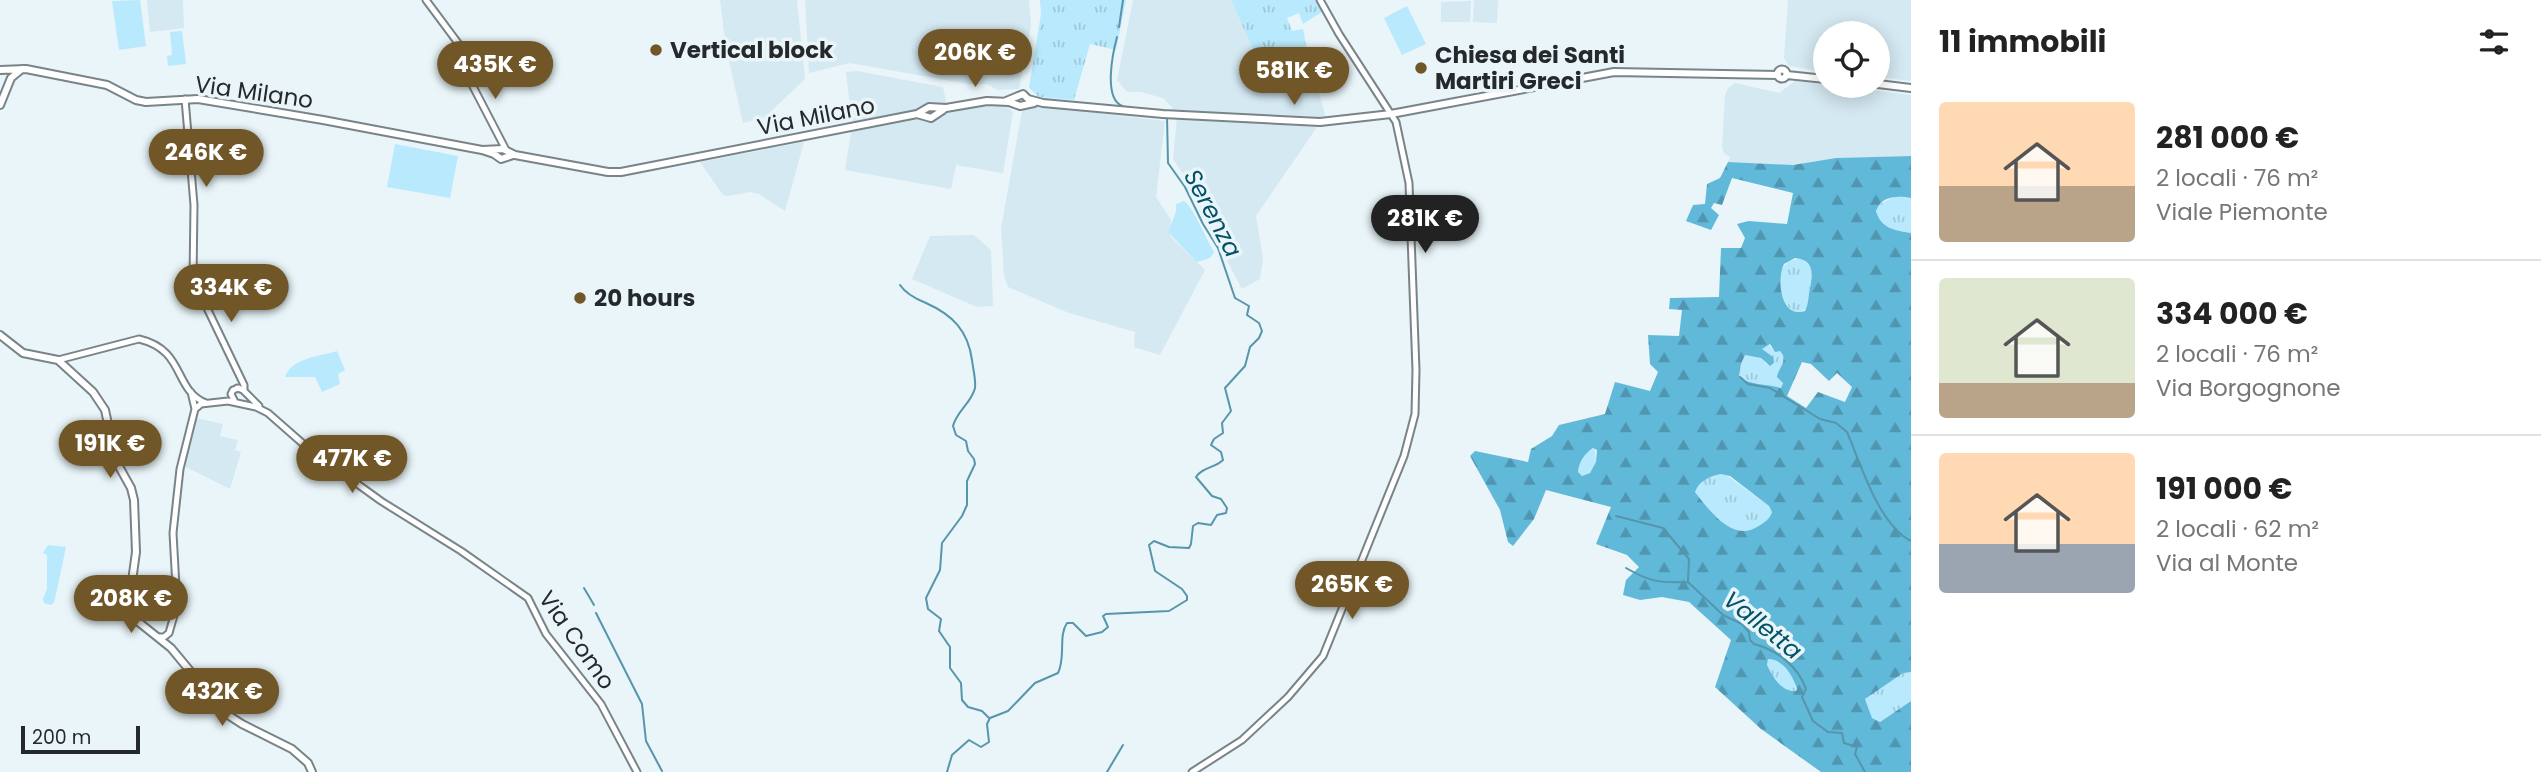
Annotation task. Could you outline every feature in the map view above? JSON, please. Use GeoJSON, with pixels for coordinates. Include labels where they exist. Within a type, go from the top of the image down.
{"type":"FeatureCollection","features":[{"type":"Feature","properties":{"kind":"main road","name":"Via Milano"},"geometry":{"type":"LineString","coordinates":[[0,71],[23,68],[107,85],[136,100],[146,102],[198,99],[608,172],[621,172],[978,102],[1016,101]]}},
{"type":"Feature","properties":{"kind":"main road"},"geometry":{"type":"LineString","coordinates":[[0,105],[11,78],[23,68]]}},
{"type":"Feature","properties":{"kind":"main road"},"geometry":{"type":"LineString","coordinates":[[1016,101],[1173,115],[1320,122],[1391,114],[1614,72],[1778,75],[1783,70],[1787,75],[1813,78]]}},
{"type":"Feature","properties":{"kind":"main road"},"geometry":{"type":"LineString","coordinates":[[0,71],[7,72],[11,78]]}},
{"type":"Feature","properties":{"kind":"main road"},"geometry":{"type":"LineString","coordinates":[[1890,85],[1911,88]]}},
{"type":"Feature","properties":{"kind":"main road"},"geometry":{"type":"LineString","coordinates":[[1016,101],[1023,93],[1026,102]]}},
{"type":"Feature","properties":{"kind":"main road"},"geometry":{"type":"LineString","coordinates":[[0,335],[23,353],[62,361],[106,410],[116,461],[131,488],[134,500],[136,552],[128,610],[135,621],[171,648],[225,713],[292,749],[308,763],[312,772]]}},
{"type":"Feature","properties":{"kind":"street"},"geometry":{"type":"LineString","coordinates":[[426,0],[458,43],[466,73],[502,151]]}},
{"type":"Feature","properties":{"kind":"street"},"geometry":{"type":"LineString","coordinates":[[1192,772],[1242,740],[1288,697],[1323,656],[1404,456],[1415,406],[1409,183],[1396,122],[1339,34],[1321,0]]}},
{"type":"Feature","properties":{"kind":"street"},"geometry":{"type":"LineString","coordinates":[[185,99],[194,205],[193,279],[243,382],[245,392],[244,400],[205,403],[195,409]]}},
{"type":"Feature","properties":{"kind":"street"},"geometry":{"type":"LineString","coordinates":[[62,361],[103,347],[139,339],[167,352],[191,392],[195,409],[177,491],[173,533],[177,605],[167,634],[171,648]]}},
{"type":"Feature","properties":{"kind":"street"},"geometry":{"type":"LineString","coordinates":[[220,402],[243,382]]}},
{"type":"Feature","properties":{"kind":"street"},"geometry":{"type":"LineString","coordinates":[[237,388],[245,392]]}},
{"type":"Feature","properties":{"kind":"street"},"geometry":{"type":"LineString","coordinates":[[191,392],[205,403]]}},
{"type":"Feature","properties":{"kind":"street","name":"Via Como"},"geometry":{"type":"LineString","coordinates":[[245,392],[309,449],[381,501],[461,551],[528,598],[546,634],[601,704],[637,772]]}},
{"type":"Feature","properties":{"kind":"street"},"geometry":{"type":"LineString","coordinates":[[231,394],[237,402],[261,409]]}},
{"type":"Feature","properties":{"kind":"street"},"geometry":{"type":"LineString","coordinates":[[159,637],[167,634]]}},
{"type":"Feature","properties":{"kind":"shaded area"},"geometry":{"type":"Polygon","coordinates":[[[147,0],[183,0],[184,28],[150,32],[147,0]]]}},
{"type":"Feature","properties":{"kind":"shaded area"},"geometry":{"type":"Polygon","coordinates":[[[720,0],[797,0],[805,79],[765,117],[743,123],[726,48],[720,0]]]}},
{"type":"Feature","properties":{"kind":"shaded area"},"geometry":{"type":"Polygon","coordinates":[[[805,0],[1029,0],[1031,25],[1019,89],[997,90],[987,84],[968,84],[850,63],[809,73],[805,0]]]}},
{"type":"Feature","properties":{"kind":"shaded area"},"geometry":{"type":"Polygon","coordinates":[[[1133,0],[1231,0],[1258,60],[1307,51],[1326,118],[1174,110],[1163,98],[1141,92],[1127,92],[1117,80],[1133,0]]]}},
{"type":"Feature","properties":{"kind":"shaded area"},"geometry":{"type":"Polygon","coordinates":[[[1474,0],[1498,0],[1497,23],[1473,22],[1474,0]]]}},
{"type":"Feature","properties":{"kind":"shaded area"},"geometry":{"type":"Polygon","coordinates":[[[1788,0],[1911,0],[1911,81],[1890,78],[1890,21],[1813,21],[1813,70],[1789,66],[1784,58],[1788,0]]]}},
{"type":"Feature","properties":{"kind":"shaded area"},"geometry":{"type":"Polygon","coordinates":[[[1471,1],[1470,22],[1441,22],[1441,2],[1471,1]]]}},
{"type":"Feature","properties":{"kind":"shaded area"},"geometry":{"type":"Polygon","coordinates":[[[857,71],[943,87],[947,106],[928,105],[916,111],[852,124],[846,72],[857,71]]]}},
{"type":"Feature","properties":{"kind":"shaded area"},"geometry":{"type":"Polygon","coordinates":[[[1795,81],[1813,83],[1813,98],[1890,98],[1890,92],[1911,95],[1911,156],[1836,158],[1793,165],[1728,162],[1730,157],[1722,148],[1725,95],[1728,88],[1735,83],[1779,93],[1795,81]]]}},
{"type":"Feature","properties":{"kind":"shaded area"},"geometry":{"type":"Polygon","coordinates":[[[1031,105],[1165,121],[1156,197],[1171,220],[1170,236],[1205,270],[1160,355],[1134,347],[1135,332],[1069,313],[1008,287],[1004,276],[1001,228],[1022,111],[1031,105]]]}},
{"type":"Feature","properties":{"kind":"shaded area"},"geometry":{"type":"Polygon","coordinates":[[[978,106],[1006,106],[1013,112],[1003,173],[956,165],[951,189],[845,170],[851,132],[920,117],[926,122],[944,111],[978,106]]]}},
{"type":"Feature","properties":{"kind":"shaded area"},"geometry":{"type":"Polygon","coordinates":[[[1177,118],[1317,127],[1256,216],[1263,259],[1260,279],[1242,289],[1204,217],[1195,192],[1173,159],[1177,118]]]}},
{"type":"Feature","properties":{"kind":"shaded area"},"geometry":{"type":"Polygon","coordinates":[[[804,142],[785,211],[759,194],[750,192],[723,195],[700,162],[804,142]]]}},
{"type":"Feature","properties":{"kind":"shaded area"},"geometry":{"type":"Polygon","coordinates":[[[974,235],[991,250],[993,306],[977,307],[912,279],[930,236],[974,235]]]}},
{"type":"Feature","properties":{"kind":"shaded area"},"geometry":{"type":"Polygon","coordinates":[[[196,418],[223,424],[220,436],[238,440],[235,450],[241,452],[230,489],[184,466],[196,418]]]}},
{"type":"Feature","properties":{"kind":"green space"},"geometry":{"type":"Polygon","coordinates":[[[140,0],[146,46],[119,50],[112,1],[140,0]]]}},
{"type":"Feature","properties":{"kind":"green space"},"geometry":{"type":"Polygon","coordinates":[[[1040,0],[1126,0],[1116,50],[1090,44],[1074,100],[1039,97],[1029,88],[1041,14],[1040,0]]]}},
{"type":"Feature","properties":{"kind":"green space"},"geometry":{"type":"Polygon","coordinates":[[[1231,0],[1317,0],[1322,12],[1303,24],[1299,13],[1287,18],[1292,31],[1303,29],[1307,51],[1258,60],[1231,0]]]}},
{"type":"Feature","properties":{"kind":"green space"},"geometry":{"type":"Polygon","coordinates":[[[1407,6],[1426,44],[1402,55],[1384,18],[1407,6]]]}},
{"type":"Feature","properties":{"kind":"green space"},"geometry":{"type":"Polygon","coordinates":[[[182,31],[186,64],[168,66],[167,56],[172,55],[170,32],[182,31]]]}},
{"type":"Feature","properties":{"kind":"green space"},"geometry":{"type":"Polygon","coordinates":[[[395,144],[458,156],[450,198],[387,187],[395,144]]]}},
{"type":"Feature","properties":{"kind":"green space"},"geometry":{"type":"Polygon","coordinates":[[[1911,156],[1911,198],[1890,198],[1882,202],[1876,211],[1885,225],[1911,233],[1911,672],[1903,673],[1865,699],[1872,718],[1880,722],[1911,701],[1911,772],[1821,772],[1761,729],[1715,687],[1731,640],[1689,602],[1662,597],[1640,600],[1623,595],[1626,580],[1639,567],[1627,555],[1596,544],[1611,507],[1546,490],[1534,519],[1513,546],[1508,542],[1500,510],[1470,456],[1475,451],[1528,462],[1531,449],[1552,436],[1559,425],[1605,414],[1615,382],[1650,391],[1658,372],[1650,364],[1648,335],[1679,336],[1682,310],[1669,309],[1670,298],[1719,297],[1721,248],[1741,248],[1745,238],[1737,224],[1749,221],[1787,224],[1793,193],[1732,178],[1722,205],[1714,203],[1711,208],[1719,215],[1711,230],[1686,221],[1693,205],[1705,204],[1707,184],[1720,178],[1728,162],[1793,165],[1836,158],[1911,156]],[[1795,258],[1784,264],[1782,296],[1790,309],[1805,311],[1811,268],[1806,261],[1795,258]],[[1770,344],[1762,349],[1773,357],[1774,363],[1770,366],[1761,358],[1745,355],[1739,377],[1753,383],[1781,388],[1783,383],[1777,377],[1783,355],[1780,351],[1775,352],[1770,344]],[[1802,362],[1787,396],[1806,408],[1818,392],[1845,402],[1852,387],[1837,373],[1829,381],[1811,364],[1802,362]],[[1593,448],[1585,456],[1578,472],[1582,476],[1590,473],[1596,462],[1597,450],[1593,448]],[[1713,476],[1702,482],[1695,492],[1722,522],[1730,527],[1748,531],[1770,517],[1772,512],[1769,506],[1730,476],[1713,476]],[[1768,659],[1767,665],[1775,679],[1786,689],[1796,691],[1787,669],[1768,659]]]}},
{"type":"Feature","properties":{"kind":"green space"},"geometry":{"type":"Polygon","coordinates":[[[1896,196],[1911,198],[1911,233],[1886,226],[1878,218],[1878,205],[1896,196]]]}},
{"type":"Feature","properties":{"kind":"green space"},"geometry":{"type":"Polygon","coordinates":[[[1184,201],[1196,217],[1214,252],[1210,258],[1197,262],[1169,233],[1176,204],[1184,201]]]}},
{"type":"Feature","properties":{"kind":"green space"},"geometry":{"type":"Polygon","coordinates":[[[1800,259],[1811,268],[1812,277],[1807,307],[1798,313],[1785,302],[1779,284],[1784,267],[1790,261],[1800,259]]]}},
{"type":"Feature","properties":{"kind":"green space"},"geometry":{"type":"Polygon","coordinates":[[[1768,344],[1783,355],[1782,388],[1744,381],[1739,377],[1745,355],[1761,358],[1767,365],[1770,356],[1761,349],[1768,344]]]}},
{"type":"Feature","properties":{"kind":"green space"},"geometry":{"type":"Polygon","coordinates":[[[337,351],[345,370],[338,374],[340,384],[322,392],[315,377],[285,377],[293,366],[300,362],[337,351]]]}},
{"type":"Feature","properties":{"kind":"green space"},"geometry":{"type":"Polygon","coordinates":[[[1595,448],[1596,462],[1590,473],[1582,476],[1578,472],[1581,461],[1585,454],[1595,448]]]}},
{"type":"Feature","properties":{"kind":"green space"},"geometry":{"type":"Polygon","coordinates":[[[1725,474],[1769,506],[1772,511],[1765,522],[1748,531],[1730,527],[1707,507],[1695,492],[1707,478],[1725,474]]]}},
{"type":"Feature","properties":{"kind":"green space"},"geometry":{"type":"Polygon","coordinates":[[[48,545],[66,547],[54,603],[51,605],[44,603],[43,599],[47,589],[47,555],[43,553],[48,545]]]}},
{"type":"Feature","properties":{"kind":"green space"},"geometry":{"type":"Polygon","coordinates":[[[1768,658],[1779,662],[1787,670],[1796,691],[1786,689],[1778,683],[1767,665],[1768,658]]]}},
{"type":"Feature","properties":{"kind":"green space"},"geometry":{"type":"Polygon","coordinates":[[[1903,672],[1911,672],[1911,701],[1880,722],[1872,718],[1865,699],[1903,672]]]}},
{"type":"Feature","properties":{"kind":"waterway","name":"Serenza"},"geometry":{"type":"LineString","coordinates":[[1119,27],[1123,0]]}},
{"type":"Feature","properties":{"kind":"waterway","name":"Serenza"},"geometry":{"type":"LineString","coordinates":[[1117,37],[1111,74],[1116,101],[1132,109],[1166,111]]}},
{"type":"Feature","properties":{"kind":"waterway","name":"Serenza"},"geometry":{"type":"LineString","coordinates":[[947,772],[952,755],[969,740],[981,747],[989,742],[987,724],[990,718],[1008,711],[1035,683],[1058,673],[1067,623],[1073,623],[1086,636],[1102,632],[1108,627],[1103,616],[1106,614],[1169,611],[1187,600],[1182,589],[1155,571],[1149,545],[1154,541],[1169,547],[1189,548],[1193,526],[1198,523],[1211,525],[1217,515],[1226,513],[1227,508],[1221,499],[1212,496],[1196,477],[1223,460],[1221,452],[1211,445],[1214,439],[1223,433],[1222,423],[1231,411],[1225,388],[1245,366],[1250,347],[1262,331],[1259,323],[1247,315],[1249,306],[1235,298],[1218,248],[1185,187],[1168,163],[1167,116]]}},
{"type":"Feature","properties":{"kind":"waterway"},"geometry":{"type":"LineString","coordinates":[[900,285],[911,296],[936,308],[958,325],[970,350],[975,388],[953,426],[956,435],[966,441],[975,464],[967,481],[967,505],[942,543],[940,570],[926,598],[928,609],[941,619],[939,631],[950,647],[950,668],[961,683],[962,700],[968,707],[982,711],[989,718]]}},
{"type":"Feature","properties":{"kind":"waterway"},"geometry":{"type":"LineString","coordinates":[[1740,377],[1748,384],[1770,388],[1820,419],[1836,423],[1847,432],[1880,507],[1899,533],[1911,541]]}},
{"type":"Feature","properties":{"kind":"waterway"},"geometry":{"type":"LineString","coordinates":[[1616,516],[1663,528],[1689,559],[1688,581]]}},
{"type":"Feature","properties":{"kind":"waterway","name":"Valletta"},"geometry":{"type":"LineString","coordinates":[[1626,568],[1655,581],[1688,582],[1723,615],[1742,624],[1754,644],[1771,650],[1786,660],[1798,673],[1806,689],[1802,697],[1813,721],[1828,732],[1842,733],[1844,743],[1857,747],[1855,754],[1865,772]]}},
{"type":"Feature","properties":{"kind":"waterway"},"geometry":{"type":"LineString","coordinates":[[584,588],[594,605]]}},
{"type":"Feature","properties":{"kind":"waterway"},"geometry":{"type":"LineString","coordinates":[[596,613],[642,704],[646,741],[662,771]]}},
{"type":"Feature","properties":{"kind":"waterway"},"geometry":{"type":"LineString","coordinates":[[1107,772],[1123,745]]}},
{"type":"Feature","properties":{"kind":"place","name":"Vertical block"},"geometry":{"type":"Point","coordinates":[656,50]}},
{"type":"Feature","properties":{"kind":"place","name":"Chiesa dei Santi Martiri Greci"},"geometry":{"type":"Point","coordinates":[1421,68]}},
{"type":"Feature","properties":{"kind":"place","name":"20 hours"},"geometry":{"type":"Point","coordinates":[580,298]}}]}
